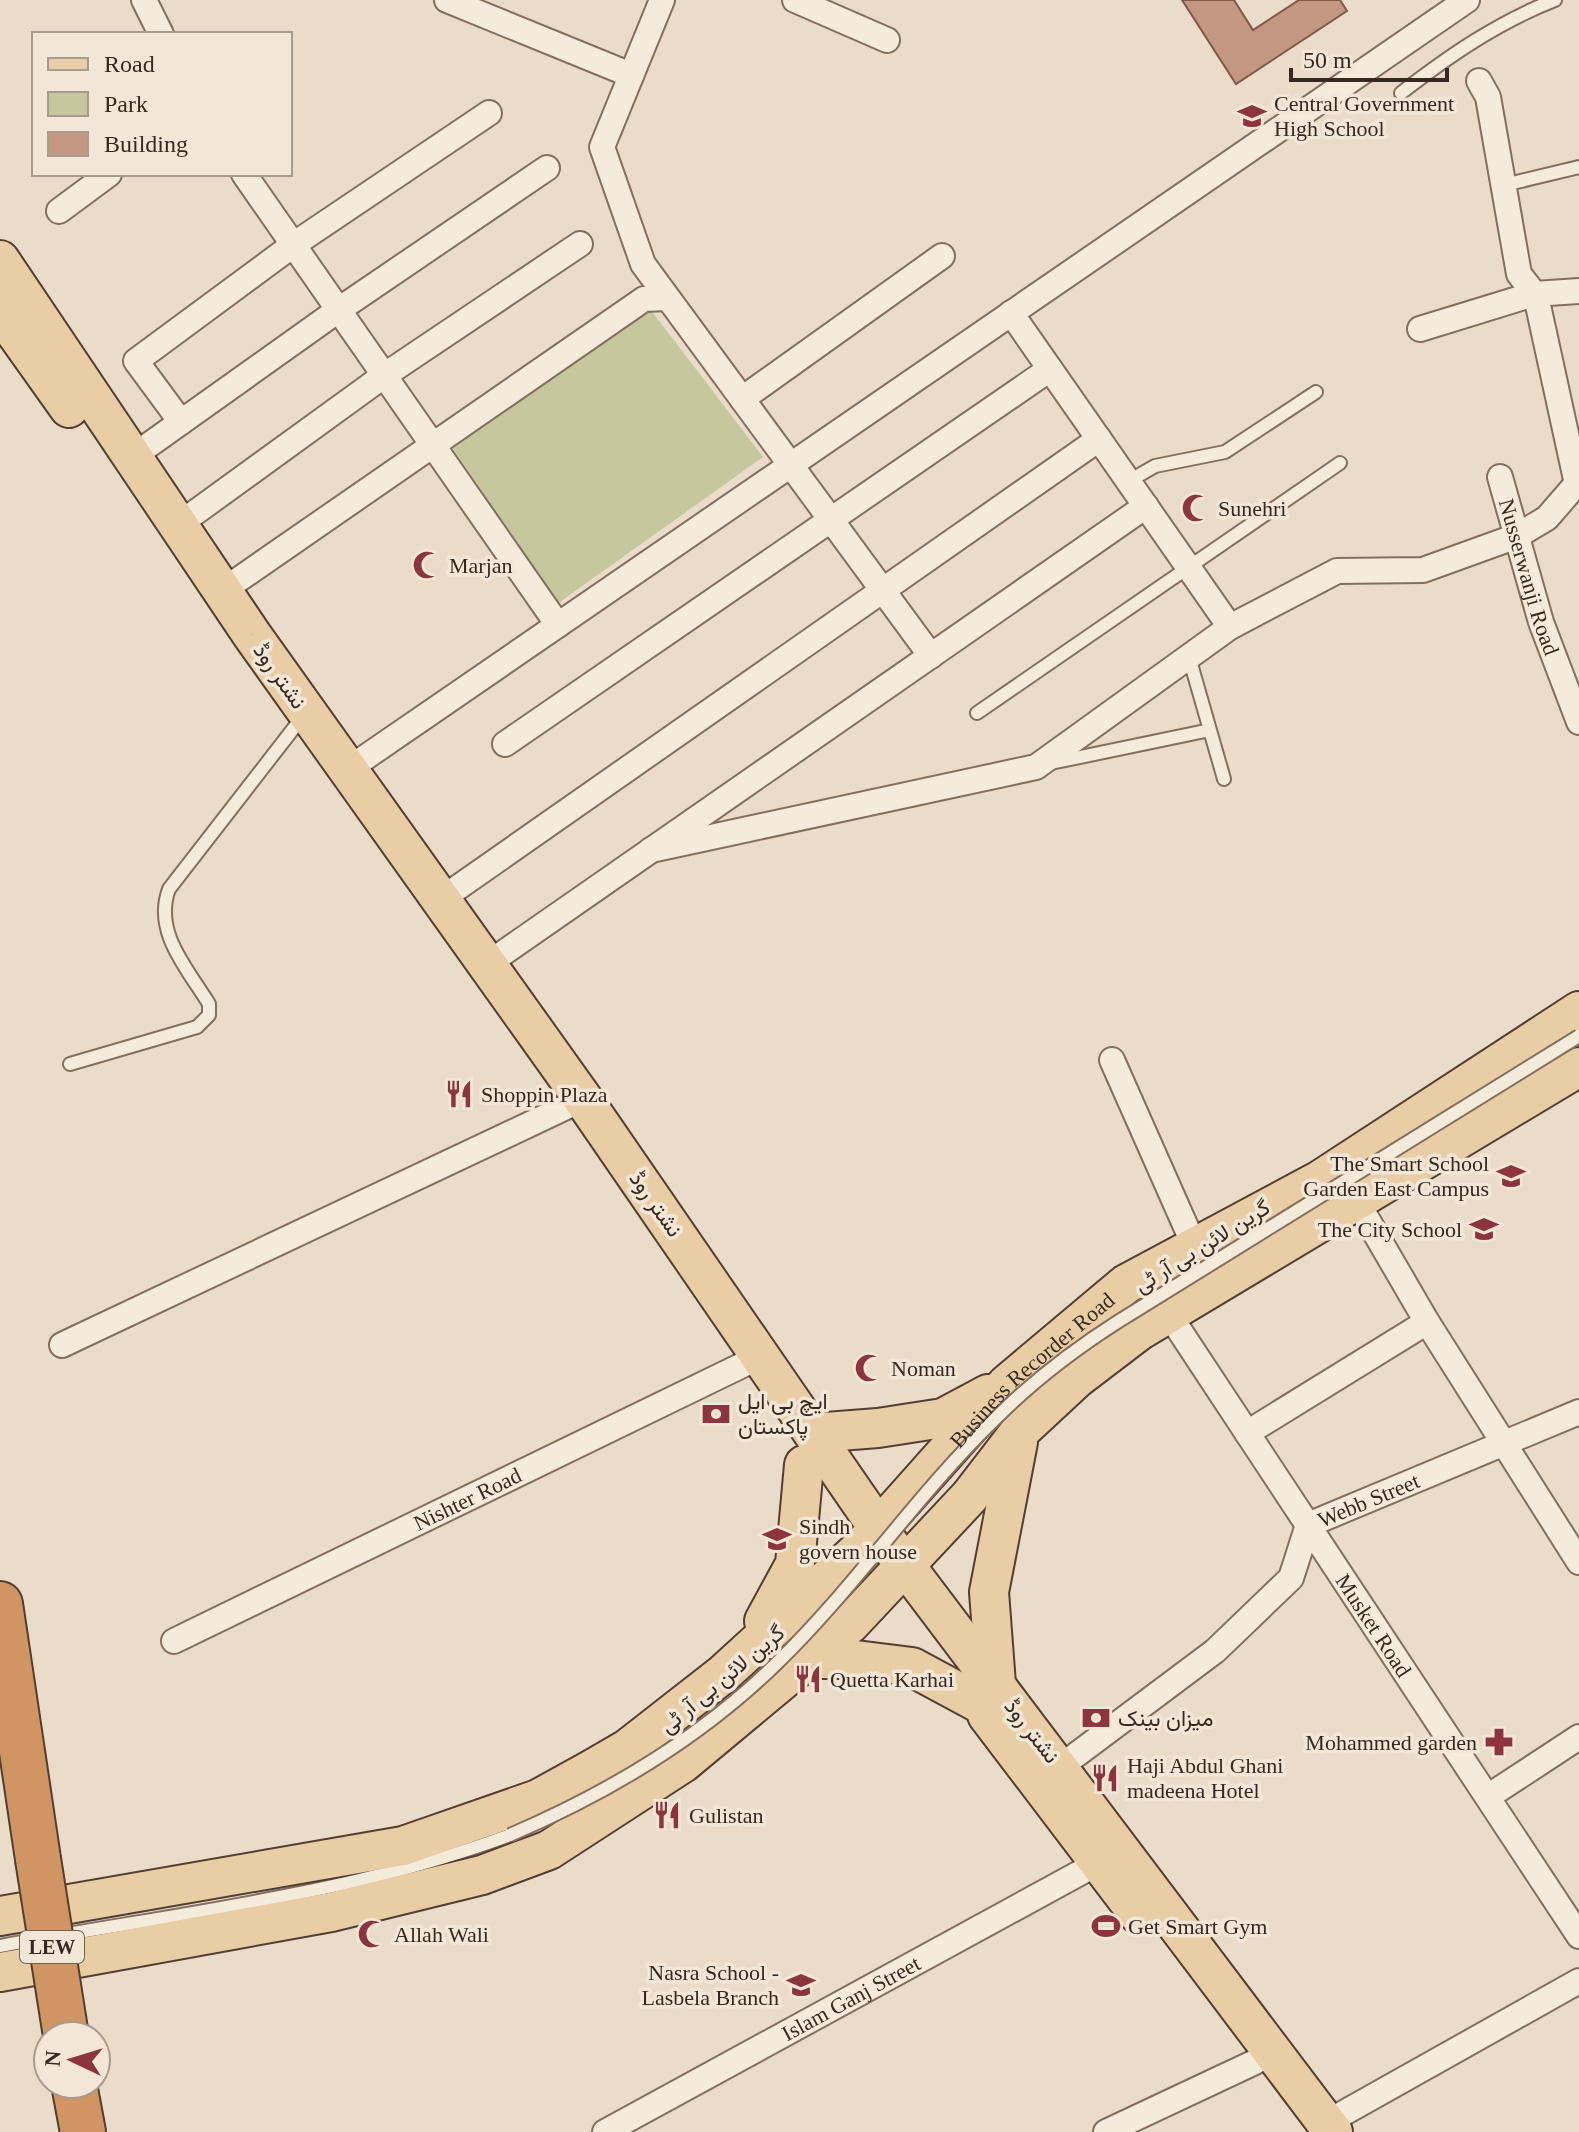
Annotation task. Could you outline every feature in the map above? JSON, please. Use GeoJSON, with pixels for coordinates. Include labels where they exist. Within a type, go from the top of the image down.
{"type":"FeatureCollection","features":[{"type":"Feature","properties":{"kind":"highway","name":"LEW"},"geometry":{"type":"LineString","coordinates":[[0,1604],[64,2020]]}},
{"type":"Feature","properties":{"kind":"highway"},"geometry":{"type":"LineString","coordinates":[[77,2100],[83,2132]]}},
{"type":"Feature","properties":{"kind":"main road","name":"نشتر روڈ"},"geometry":{"type":"LineString","coordinates":[[0,260],[222,591],[486,965],[571,1104]]}},
{"type":"Feature","properties":{"kind":"main road","name":"نشتر روڈ"},"geometry":{"type":"LineString","coordinates":[[0,311],[571,1104],[869,1538],[987,1693],[1098,1863],[1255,2062],[1322,2129]]}},
{"type":"Feature","properties":{"kind":"main road","name":"Business Recorder Road"},"geometry":{"type":"LineString","coordinates":[[0,1916],[403,1846],[538,1799],[627,1749],[723,1674],[869,1538],[1007,1384],[1126,1284],[1320,1180],[1579,1011]]}},
{"type":"Feature","properties":{"kind":"main road","name":"Business Recorder Road"},"geometry":{"type":"LineString","coordinates":[[0,1972],[331,1912],[482,1875],[549,1850],[683,1763],[850,1624],[970,1496],[1020,1431],[1076,1379],[1168,1313],[1579,1067]]}},
{"type":"Feature","properties":{"kind":"main road"},"geometry":{"type":"LineString","coordinates":[[723,1674],[771,1612],[795,1564],[808,1449],[878,1428],[943,1418],[1007,1384]]}},
{"type":"Feature","properties":{"kind":"main road"},"geometry":{"type":"LineString","coordinates":[[807,1659],[848,1659],[912,1667],[987,1693],[989,1592],[1020,1431]]}},
{"type":"Feature","properties":{"kind":"main road","name":"نشتر روڈ"},"geometry":{"type":"LineString","coordinates":[[987,1693],[1060,1767],[1322,2129]]}},
{"type":"Feature","properties":{"kind":"street"},"geometry":{"type":"LineString","coordinates":[[144,0],[160,32]]}},
{"type":"Feature","properties":{"kind":"street"},"geometry":{"type":"LineString","coordinates":[[447,0],[477,6],[631,75]]}},
{"type":"Feature","properties":{"kind":"street"},"geometry":{"type":"LineString","coordinates":[[662,0],[602,147],[643,264],[931,656]]}},
{"type":"Feature","properties":{"kind":"street"},"geometry":{"type":"LineString","coordinates":[[795,0],[887,40]]}},
{"type":"Feature","properties":{"kind":"street"},"geometry":{"type":"LineString","coordinates":[[347,770],[1467,0]]}},
{"type":"Feature","properties":{"kind":"street"},"geometry":{"type":"LineString","coordinates":[[651,850],[1036,767],[1230,627],[1337,571],[1423,570],[1517,536],[1547,518],[1578,483],[1534,294],[1519,274],[1488,97],[1479,81]]}},
{"type":"Feature","properties":{"kind":"street"},"geometry":{"type":"LineString","coordinates":[[181,422],[136,361],[293,245],[489,113]]}},
{"type":"Feature","properties":{"kind":"street"},"geometry":{"type":"LineString","coordinates":[[132,457],[337,311],[547,168]]}},
{"type":"Feature","properties":{"kind":"street"},"geometry":{"type":"LineString","coordinates":[[59,211],[106,176]]}},
{"type":"Feature","properties":{"kind":"street"},"geometry":{"type":"LineString","coordinates":[[245,176],[382,377],[558,625]]}},
{"type":"Feature","properties":{"kind":"street"},"geometry":{"type":"LineString","coordinates":[[178,525],[382,377],[580,244]]}},
{"type":"Feature","properties":{"kind":"street"},"geometry":{"type":"LineString","coordinates":[[742,399],[942,256]]}},
{"type":"Feature","properties":{"kind":"street"},"geometry":{"type":"LineString","coordinates":[[1420,329],[1534,294],[1579,291]]}},
{"type":"Feature","properties":{"kind":"street"},"geometry":{"type":"LineString","coordinates":[[222,591],[644,299],[667,298]]}},
{"type":"Feature","properties":{"kind":"street"},"geometry":{"type":"LineString","coordinates":[[1011,313],[1230,627]]}},
{"type":"Feature","properties":{"kind":"street"},"geometry":{"type":"LineString","coordinates":[[505,744],[1050,369]]}},
{"type":"Feature","properties":{"kind":"street"},"geometry":{"type":"LineString","coordinates":[[440,900],[1099,439]]}},
{"type":"Feature","properties":{"kind":"street","name":"Nusserwanji Road"},"geometry":{"type":"LineString","coordinates":[[1500,477],[1541,622],[1579,722]]}},
{"type":"Feature","properties":{"kind":"street"},"geometry":{"type":"LineString","coordinates":[[486,965],[1146,506]]}},
{"type":"Feature","properties":{"kind":"street"},"geometry":{"type":"LineString","coordinates":[[1112,1060],[1194,1245]]}},
{"type":"Feature","properties":{"kind":"street"},"geometry":{"type":"LineString","coordinates":[[62,1345],[571,1104]]}},
{"type":"Feature","properties":{"kind":"street"},"geometry":{"type":"LineString","coordinates":[[1356,1200],[1427,1322],[1579,1562]]}},
{"type":"Feature","properties":{"kind":"street","name":"Musket Road"},"geometry":{"type":"LineString","coordinates":[[1168,1313],[1579,1936]]}},
{"type":"Feature","properties":{"kind":"street"},"geometry":{"type":"LineString","coordinates":[[1247,1433],[1427,1322]]}},
{"type":"Feature","properties":{"kind":"street","name":"Nishter Road"},"geometry":{"type":"LineString","coordinates":[[174,1641],[749,1362]]}},
{"type":"Feature","properties":{"kind":"street","name":"Webb Street"},"geometry":{"type":"LineString","coordinates":[[1060,1767],[1215,1651],[1291,1578],[1308,1525],[1579,1412]]}},
{"type":"Feature","properties":{"kind":"street"},"geometry":{"type":"LineString","coordinates":[[1489,1796],[1579,1737]]}},
{"type":"Feature","properties":{"kind":"street","name":"Islam Ganj Street"},"geometry":{"type":"LineString","coordinates":[[605,2132],[1098,1863]]}},
{"type":"Feature","properties":{"kind":"street"},"geometry":{"type":"LineString","coordinates":[[1322,2129],[1579,1981]]}},
{"type":"Feature","properties":{"kind":"street"},"geometry":{"type":"LineString","coordinates":[[1106,2132],[1255,2062]]}},
{"type":"Feature","properties":{"kind":"lane"},"geometry":{"type":"LineString","coordinates":[[1401,93],[1496,27],[1555,0]]}},
{"type":"Feature","properties":{"kind":"lane"},"geometry":{"type":"LineString","coordinates":[[1504,185],[1579,167]]}},
{"type":"Feature","properties":{"kind":"lane"},"geometry":{"type":"LineString","coordinates":[[1129,481],[1155,466],[1225,452],[1316,392]]}},
{"type":"Feature","properties":{"kind":"lane"},"geometry":{"type":"LineString","coordinates":[[977,713],[1340,463]]}},
{"type":"Feature","properties":{"kind":"lane"},"geometry":{"type":"LineString","coordinates":[[1189,657],[1224,779]]}},
{"type":"Feature","properties":{"kind":"lane"},"geometry":{"type":"LineString","coordinates":[[70,1064],[197,1027],[209,1015],[209,1004],[166,932],[163,904],[169,889],[297,724]]}},
{"type":"Feature","properties":{"kind":"lane"},"geometry":{"type":"LineString","coordinates":[[1036,767],[1210,730]]}},
{"type":"Feature","properties":{"kind":"lane","name":"گرین لائن بی آر ٹی"},"geometry":{"type":"LineString","coordinates":[[0,1946],[389,1875],[510,1835],[587,1800],[672,1748],[776,1665],[987,1426],[1064,1360],[1119,1321],[1579,1036]]}},
{"type":"Feature","properties":{"kind":"green space"},"geometry":{"type":"Polygon","coordinates":[[[650,309],[763,457],[557,604],[452,447],[650,309]]]}},
{"type":"Feature","properties":{"kind":"building"},"geometry":{"type":"Polygon","coordinates":[[[1182,0],[1234,0],[1253,30],[1299,0],[1340,0],[1347,11],[1236,84],[1182,0]]]}},
{"type":"Feature","properties":{"kind":"place","name":"Central Government High School"},"geometry":{"type":"Point","coordinates":[1252,116]}},
{"type":"Feature","properties":{"kind":"place","name":"Sunehri"},"geometry":{"type":"Point","coordinates":[1196,508]}},
{"type":"Feature","properties":{"kind":"place","name":"Marjan"},"geometry":{"type":"Point","coordinates":[427,565]}},
{"type":"Feature","properties":{"kind":"place","name":"Shoppin Plaza"},"geometry":{"type":"Point","coordinates":[459,1094]}},
{"type":"Feature","properties":{"kind":"place","name":"The Smart School Garden East Campus"},"geometry":{"type":"Point","coordinates":[1511,1176]}},
{"type":"Feature","properties":{"kind":"place","name":"The City School"},"geometry":{"type":"Point","coordinates":[1484,1229]}},
{"type":"Feature","properties":{"kind":"place","name":"Noman"},"geometry":{"type":"Point","coordinates":[869,1368]}},
{"type":"Feature","properties":{"kind":"place","name":"ایچ بی ایل پاکستان"},"geometry":{"type":"Point","coordinates":[716,1414]}},
{"type":"Feature","properties":{"kind":"place","name":"Sindh govern house"},"geometry":{"type":"Point","coordinates":[777,1539]}},
{"type":"Feature","properties":{"kind":"place","name":"Quetta Karhai"},"geometry":{"type":"Point","coordinates":[808,1679]}},
{"type":"Feature","properties":{"kind":"place","name":"میزان بینک"},"geometry":{"type":"Point","coordinates":[1096,1718]}},
{"type":"Feature","properties":{"kind":"place","name":"Mohammed garden"},"geometry":{"type":"Point","coordinates":[1499,1742]}},
{"type":"Feature","properties":{"kind":"place","name":"Haji Abdul Ghani madeena Hotel"},"geometry":{"type":"Point","coordinates":[1105,1778]}},
{"type":"Feature","properties":{"kind":"place","name":"Gulistan"},"geometry":{"type":"Point","coordinates":[667,1815]}},
{"type":"Feature","properties":{"kind":"place","name":"Get Smart Gym"},"geometry":{"type":"Point","coordinates":[1106,1926]}},
{"type":"Feature","properties":{"kind":"place","name":"Allah Wali"},"geometry":{"type":"Point","coordinates":[372,1934]}},
{"type":"Feature","properties":{"kind":"place","name":"Nasra School - Lasbela Branch"},"geometry":{"type":"Point","coordinates":[801,1985]}}]}
